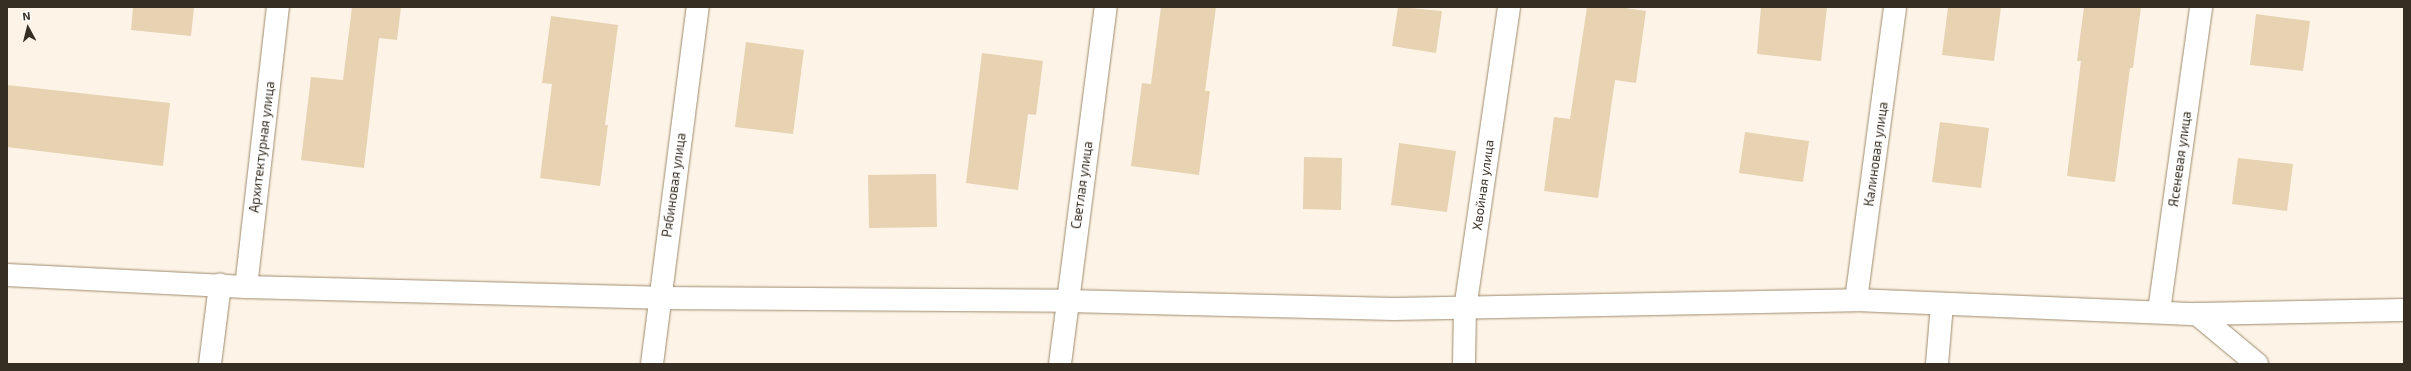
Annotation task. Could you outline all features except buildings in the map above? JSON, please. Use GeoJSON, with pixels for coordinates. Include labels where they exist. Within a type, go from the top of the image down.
{"type":"FeatureCollection","features":[{"type":"Feature","properties":{"kind":"street","name":"Архитектурная улица"},"geometry":{"type":"LineString","coordinates":[[246,287],[278,7]]}},
{"type":"Feature","properties":{"kind":"street","name":"Рябиновая улица"},"geometry":{"type":"LineString","coordinates":[[652,364],[659,298],[698,7]]}},
{"type":"Feature","properties":{"kind":"street","name":"Светлая улица"},"geometry":{"type":"LineString","coordinates":[[1060,364],[1106,7]]}},
{"type":"Feature","properties":{"kind":"street","name":"Хвойная улица"},"geometry":{"type":"LineString","coordinates":[[1464,364],[1465,308],[1509,7]]}},
{"type":"Feature","properties":{"kind":"street","name":"Калиновая улица"},"geometry":{"type":"LineString","coordinates":[[1856,300],[1895,7]]}},
{"type":"Feature","properties":{"kind":"street","name":"Ясеневая улица"},"geometry":{"type":"LineString","coordinates":[[2159,311],[2201,7]]}},
{"type":"Feature","properties":{"kind":"street"},"geometry":{"type":"LineString","coordinates":[[7,275],[220,284],[246,287],[659,298],[1067,301],[1465,308],[1856,300],[2159,311],[2197,314],[2404,310]]}},
{"type":"Feature","properties":{"kind":"street"},"geometry":{"type":"LineString","coordinates":[[210,364],[220,284]]}},
{"type":"Feature","properties":{"kind":"street"},"geometry":{"type":"LineString","coordinates":[[1937,364],[1942,304]]}},
{"type":"Feature","properties":{"kind":"street"},"geometry":{"type":"LineString","coordinates":[[2197,314],[2257,364]]}}]}
